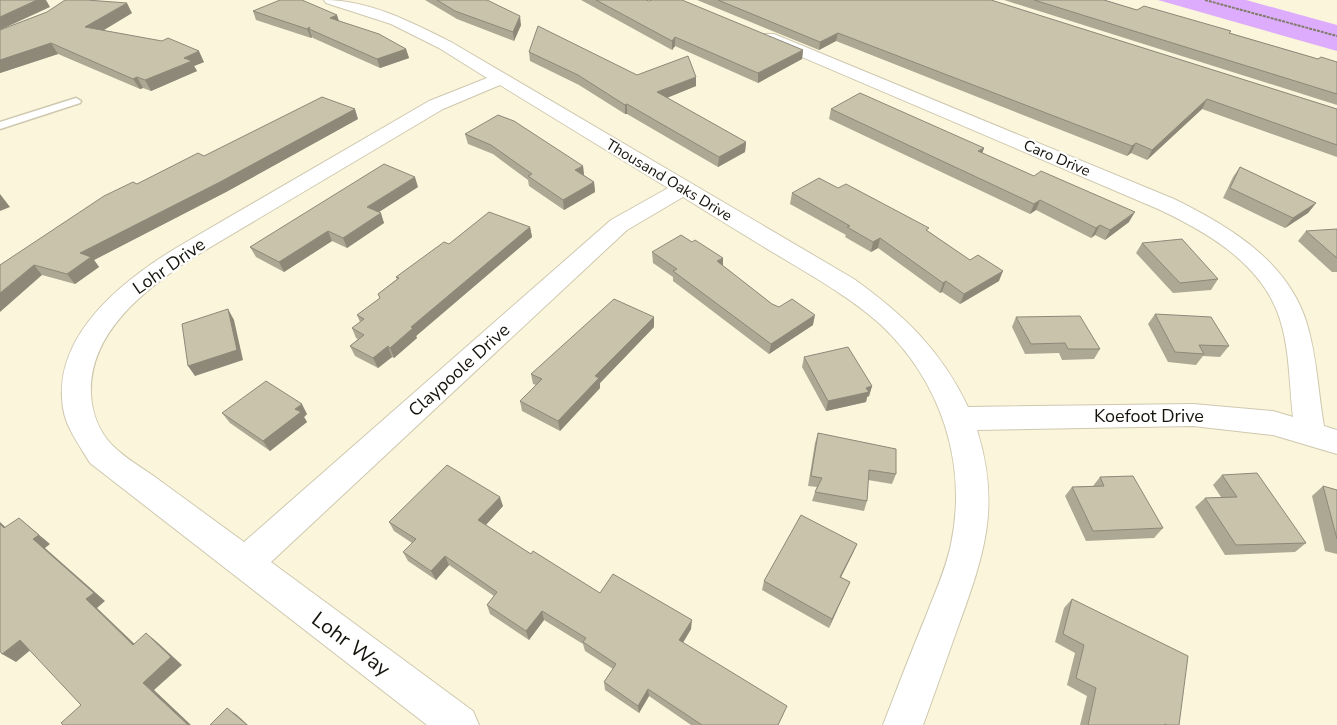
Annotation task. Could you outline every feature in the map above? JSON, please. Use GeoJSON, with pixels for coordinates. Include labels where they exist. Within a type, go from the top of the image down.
{"type":"FeatureCollection","features":[{"type":"Feature","properties":{"kind":"street","name":"Thousand Oaks Drive"},"geometry":{"type":"LineString","coordinates":[[331,0],[407,26],[445,45],[844,285],[889,318],[920,351],[938,376],[958,419],[967,444],[973,487],[968,544],[960,574],[903,725]]}},
{"type":"Feature","properties":{"kind":"street"},"geometry":{"type":"LineString","coordinates":[[364,10],[386,0]]}},
{"type":"Feature","properties":{"kind":"street","name":"Caro Drive"},"geometry":{"type":"LineString","coordinates":[[752,30],[1166,204],[1210,227],[1248,256],[1264,272],[1278,289],[1290,313],[1294,325],[1310,433]]}},
{"type":"Feature","properties":{"kind":"street","name":"Lohr Drive"},"geometry":{"type":"LineString","coordinates":[[244,564],[102,454],[83,427],[77,407],[77,376],[89,344],[106,318],[120,303],[148,276],[172,260],[436,105],[500,79]]}},
{"type":"Feature","properties":{"kind":"street","name":"Claypoole Drive"},"geometry":{"type":"LineString","coordinates":[[244,564],[619,225],[684,188]]}},
{"type":"Feature","properties":{"kind":"street","name":"Koefoot Drive"},"geometry":{"type":"LineString","coordinates":[[958,419],[1193,415],[1248,419],[1310,433],[1337,442]]}},
{"type":"Feature","properties":{"kind":"street","name":"Lohr Way"},"geometry":{"type":"LineString","coordinates":[[244,564],[459,725]]}},
{"type":"Feature","properties":{"kind":"lane"},"geometry":{"type":"LineString","coordinates":[[0,126],[76,101]]}},
{"type":"Feature","properties":{"kind":"path"},"geometry":{"type":"LineString","coordinates":[[1205,0],[1337,36]]}},
{"type":"Feature","properties":{"kind":"shaded area"},"geometry":{"type":"Polygon","coordinates":[[[1158,0],[1246,0],[1337,25],[1337,51],[1158,0]]]}},
{"type":"Feature","properties":{"kind":"building"},"geometry":{"type":"Polygon","coordinates":[[[0,0],[37,0],[0,17],[0,0]]]}},
{"type":"Feature","properties":{"kind":"building"},"geometry":{"type":"Polygon","coordinates":[[[65,0],[127,3],[85,27],[162,41],[168,38],[199,51],[184,58],[192,61],[145,80],[137,77],[133,79],[51,43],[0,60],[0,30],[47,12],[65,0]]]}},
{"type":"Feature","properties":{"kind":"building"},"geometry":{"type":"Polygon","coordinates":[[[280,0],[302,0],[337,15],[330,18],[379,34],[406,49],[377,59],[309,29],[310,27],[307,29],[253,11],[280,0]]]}},
{"type":"Feature","properties":{"kind":"building"},"geometry":{"type":"Polygon","coordinates":[[[437,0],[487,0],[520,16],[513,32],[455,11],[437,0]]]}},
{"type":"Feature","properties":{"kind":"building"},"geometry":{"type":"Polygon","coordinates":[[[596,0],[682,0],[803,50],[758,73],[675,37],[672,41],[596,0]]]}},
{"type":"Feature","properties":{"kind":"building"},"geometry":{"type":"Polygon","coordinates":[[[718,0],[991,0],[1337,109],[1337,145],[1207,99],[1152,150],[1136,143],[1132,146],[838,33],[820,42],[718,0]]]}},
{"type":"Feature","properties":{"kind":"building"},"geometry":{"type":"Polygon","coordinates":[[[1034,0],[1104,0],[1137,10],[1144,6],[1318,59],[1321,57],[1337,62],[1337,94],[1034,0]]]}},
{"type":"Feature","properties":{"kind":"building"},"geometry":{"type":"Polygon","coordinates":[[[538,26],[637,75],[688,56],[696,77],[657,92],[746,142],[719,157],[627,104],[625,105],[578,75],[529,52],[538,26]]]}},
{"type":"Feature","properties":{"kind":"building"},"geometry":{"type":"Polygon","coordinates":[[[860,93],[984,148],[978,151],[1034,176],[1041,171],[1135,212],[1110,230],[1100,225],[1096,228],[1040,200],[1034,204],[831,109],[860,93]]]}},
{"type":"Feature","properties":{"kind":"building"},"geometry":{"type":"Polygon","coordinates":[[[322,97],[355,109],[220,182],[80,253],[91,257],[67,274],[34,265],[0,293],[0,265],[104,196],[133,182],[137,184],[198,153],[204,156],[322,97]]]}},
{"type":"Feature","properties":{"kind":"building"},"geometry":{"type":"Polygon","coordinates":[[[498,115],[514,121],[583,166],[575,170],[594,182],[563,200],[528,176],[532,174],[491,145],[465,134],[498,115]]]}},
{"type":"Feature","properties":{"kind":"building"},"geometry":{"type":"Polygon","coordinates":[[[384,164],[415,177],[367,207],[381,213],[343,238],[328,231],[279,262],[250,247],[384,164]]]}},
{"type":"Feature","properties":{"kind":"building"},"geometry":{"type":"Polygon","coordinates":[[[1240,167],[1316,203],[1293,218],[1230,188],[1240,167]]]}},
{"type":"Feature","properties":{"kind":"building"},"geometry":{"type":"Polygon","coordinates":[[[819,178],[838,188],[846,184],[929,228],[926,230],[970,260],[978,255],[1003,271],[964,294],[946,281],[943,283],[880,238],[873,242],[847,227],[850,226],[792,193],[819,178]]]}},
{"type":"Feature","properties":{"kind":"building"},"geometry":{"type":"Polygon","coordinates":[[[489,212],[530,227],[411,327],[413,328],[390,348],[388,346],[373,358],[350,346],[364,335],[352,328],[364,319],[357,315],[380,298],[378,294],[399,278],[396,277],[444,242],[449,244],[489,212]]]}},
{"type":"Feature","properties":{"kind":"building"},"geometry":{"type":"Polygon","coordinates":[[[1337,229],[1337,258],[1306,231],[1337,229]]]}},
{"type":"Feature","properties":{"kind":"building"},"geometry":{"type":"Polygon","coordinates":[[[681,235],[692,242],[695,240],[723,258],[717,261],[772,304],[779,307],[792,299],[815,315],[771,344],[673,271],[677,269],[652,252],[681,235]]]}},
{"type":"Feature","properties":{"kind":"building"},"geometry":{"type":"Polygon","coordinates":[[[1182,239],[1218,279],[1180,283],[1142,243],[1182,239]]]}},
{"type":"Feature","properties":{"kind":"building"},"geometry":{"type":"Polygon","coordinates":[[[614,299],[654,317],[595,376],[599,378],[558,421],[520,401],[542,379],[531,374],[614,299]]]}},
{"type":"Feature","properties":{"kind":"building"},"geometry":{"type":"Polygon","coordinates":[[[228,309],[237,350],[188,366],[182,324],[228,309]]]}},
{"type":"Feature","properties":{"kind":"building"},"geometry":{"type":"Polygon","coordinates":[[[1155,314],[1211,317],[1229,346],[1199,345],[1204,354],[1175,352],[1155,314]]]}},
{"type":"Feature","properties":{"kind":"building"},"geometry":{"type":"Polygon","coordinates":[[[1080,316],[1100,349],[1068,349],[1065,343],[1031,344],[1016,317],[1080,316]]]}},
{"type":"Feature","properties":{"kind":"building"},"geometry":{"type":"Polygon","coordinates":[[[848,347],[872,386],[866,388],[869,392],[828,401],[804,357],[848,347]]]}},
{"type":"Feature","properties":{"kind":"building"},"geometry":{"type":"Polygon","coordinates":[[[266,381],[302,404],[295,409],[301,412],[263,441],[222,413],[266,381]]]}},
{"type":"Feature","properties":{"kind":"building"},"geometry":{"type":"Polygon","coordinates":[[[818,433],[896,449],[896,474],[869,470],[867,501],[815,492],[822,478],[811,476],[818,433]]]}},
{"type":"Feature","properties":{"kind":"building"},"geometry":{"type":"Polygon","coordinates":[[[447,465],[500,497],[478,520],[531,554],[533,551],[600,593],[613,574],[692,620],[679,640],[787,706],[778,725],[702,725],[648,689],[638,706],[604,682],[616,664],[583,642],[586,638],[542,611],[526,631],[487,605],[497,592],[445,556],[431,571],[403,552],[416,539],[389,522],[447,465]]]}},
{"type":"Feature","properties":{"kind":"building"},"geometry":{"type":"Polygon","coordinates":[[[1257,473],[1306,543],[1236,545],[1205,498],[1237,497],[1222,475],[1257,473]]]}},
{"type":"Feature","properties":{"kind":"building"},"geometry":{"type":"Polygon","coordinates":[[[1133,476],[1163,528],[1093,531],[1072,487],[1104,486],[1100,477],[1133,476]]]}},
{"type":"Feature","properties":{"kind":"building"},"geometry":{"type":"Polygon","coordinates":[[[1323,486],[1337,490],[1337,539],[1323,486]]]}},
{"type":"Feature","properties":{"kind":"building"},"geometry":{"type":"Polygon","coordinates":[[[801,515],[857,544],[840,577],[850,582],[832,619],[764,581],[801,515]]]}},
{"type":"Feature","properties":{"kind":"building"},"geometry":{"type":"Polygon","coordinates":[[[19,518],[39,535],[33,539],[94,593],[86,599],[133,645],[146,633],[171,657],[143,683],[188,725],[63,725],[61,723],[81,705],[20,640],[2,654],[0,651],[0,524],[4,528],[19,518]]]}},
{"type":"Feature","properties":{"kind":"building"},"geometry":{"type":"Polygon","coordinates":[[[1072,599],[1188,656],[1179,725],[1088,725],[1096,688],[1076,678],[1084,645],[1063,634],[1072,599]]]}},
{"type":"Feature","properties":{"kind":"building"},"geometry":{"type":"Polygon","coordinates":[[[227,708],[247,725],[210,725],[227,708]]]}}]}
